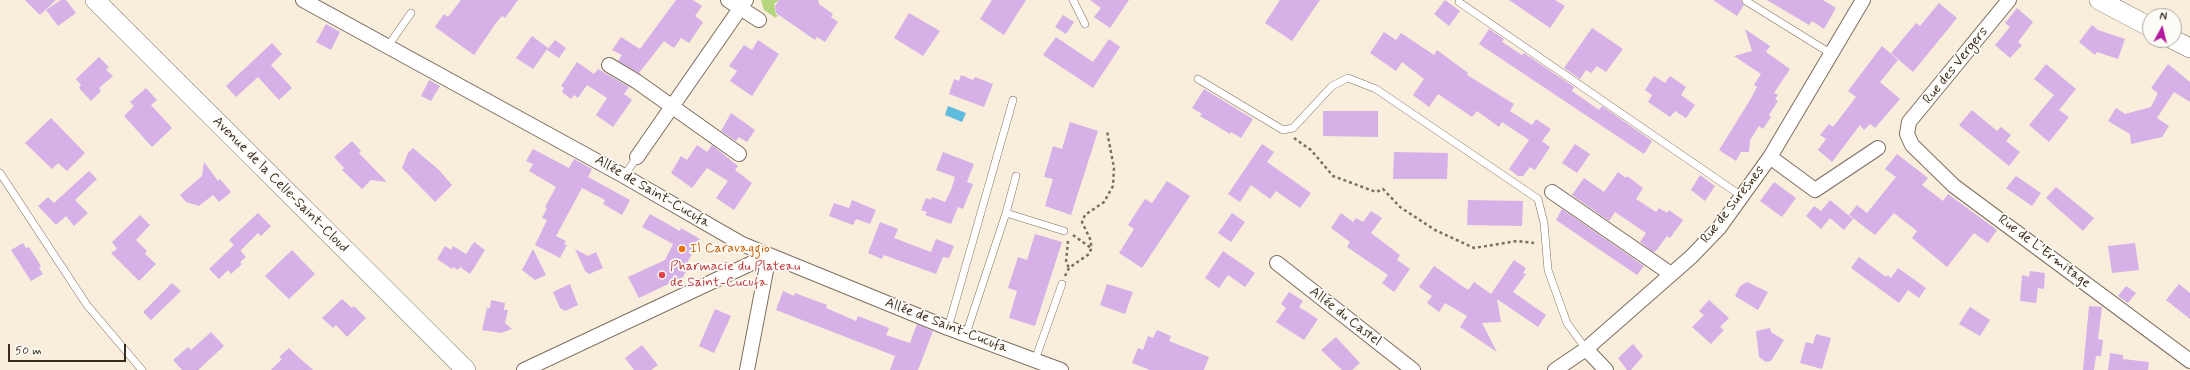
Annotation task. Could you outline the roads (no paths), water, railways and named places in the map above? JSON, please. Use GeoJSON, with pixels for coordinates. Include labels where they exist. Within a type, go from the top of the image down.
{"type":"FeatureCollection","features":[{"type":"Feature","properties":{"kind":"street","name":"Avenue de la Celle-Saint-Cloud"},"geometry":{"type":"LineString","coordinates":[[95,0],[466,370]]}},
{"type":"Feature","properties":{"kind":"street","name":"Allée de Saint-Cucufa"},"geometry":{"type":"LineString","coordinates":[[303,0],[624,176],[742,244],[948,328],[1061,370]]}},
{"type":"Feature","properties":{"kind":"street"},"geometry":{"type":"LineString","coordinates":[[728,0],[743,4],[759,20]]}},
{"type":"Feature","properties":{"kind":"street","name":"Rue de Suresnes"},"geometry":{"type":"LineString","coordinates":[[1555,370],[1586,348],[1671,274],[1719,228],[1743,197],[1770,157],[1830,53],[1863,0]]}},
{"type":"Feature","properties":{"kind":"street","name":"Rue des Vergers"},"geometry":{"type":"LineString","coordinates":[[1907,134],[1909,122],[2009,0]]}},
{"type":"Feature","properties":{"kind":"street"},"geometry":{"type":"LineString","coordinates":[[2099,0],[2142,23]]}},
{"type":"Feature","properties":{"kind":"street"},"geometry":{"type":"LineString","coordinates":[[637,157],[743,4]]}},
{"type":"Feature","properties":{"kind":"street"},"geometry":{"type":"LineString","coordinates":[[609,65],[672,107],[738,154]]}},
{"type":"Feature","properties":{"kind":"street","name":"Rue de L'Ermitage"},"geometry":{"type":"LineString","coordinates":[[1907,134],[1912,145],[1954,186],[2190,361]]}},
{"type":"Feature","properties":{"kind":"street"},"geometry":{"type":"LineString","coordinates":[[1770,157],[1815,190],[1878,148]]}},
{"type":"Feature","properties":{"kind":"street"},"geometry":{"type":"LineString","coordinates":[[1552,192],[1671,274]]}},
{"type":"Feature","properties":{"kind":"street"},"geometry":{"type":"LineString","coordinates":[[524,370],[769,255]]}},
{"type":"Feature","properties":{"kind":"street"},"geometry":{"type":"LineString","coordinates":[[747,370],[769,255]]}},
{"type":"Feature","properties":{"kind":"street","name":"Allée du Castel"},"geometry":{"type":"LineString","coordinates":[[1277,263],[1413,370]]}},
{"type":"Feature","properties":{"kind":"street"},"geometry":{"type":"LineString","coordinates":[[1586,348],[1606,370]]}},
{"type":"Feature","properties":{"kind":"lane"},"geometry":{"type":"LineString","coordinates":[[1073,0],[1085,24]]}},
{"type":"Feature","properties":{"kind":"lane"},"geometry":{"type":"LineString","coordinates":[[1746,1],[1830,53]]}},
{"type":"Feature","properties":{"kind":"lane"},"geometry":{"type":"LineString","coordinates":[[1459,2],[1743,197]]}},
{"type":"Feature","properties":{"kind":"lane"},"geometry":{"type":"LineString","coordinates":[[388,46],[411,12]]}},
{"type":"Feature","properties":{"kind":"lane"},"geometry":{"type":"LineString","coordinates":[[1198,78],[1283,130],[1293,128],[1332,86],[1348,78],[1376,89],[1538,199],[1544,223],[1548,270],[1567,323],[1586,348]]}},
{"type":"Feature","properties":{"kind":"lane"},"geometry":{"type":"LineString","coordinates":[[948,328],[1013,100]]}},
{"type":"Feature","properties":{"kind":"lane"},"geometry":{"type":"LineString","coordinates":[[624,176],[637,157]]}},
{"type":"Feature","properties":{"kind":"lane"},"geometry":{"type":"LineString","coordinates":[[0,173],[87,305],[142,370]]}},
{"type":"Feature","properties":{"kind":"lane"},"geometry":{"type":"LineString","coordinates":[[966,334],[1006,212],[1016,176]]}},
{"type":"Feature","properties":{"kind":"lane"},"geometry":{"type":"LineString","coordinates":[[1006,212],[1066,231]]}},
{"type":"Feature","properties":{"kind":"lane"},"geometry":{"type":"LineString","coordinates":[[1035,360],[1062,284]]}},
{"type":"Feature","properties":{"kind":"water"},"geometry":{"type":"Polygon","coordinates":[[[948,106],[966,113],[962,122],[945,115],[948,106]]]}},
{"type":"Feature","properties":{"kind":"place","name":"Il Caravaggio"},"geometry":{"type":"Point","coordinates":[682,249]}},
{"type":"Feature","properties":{"kind":"place","name":"Pharmacie du Plateau de Saint-Cucufa"},"geometry":{"type":"Point","coordinates":[662,275]}}]}
